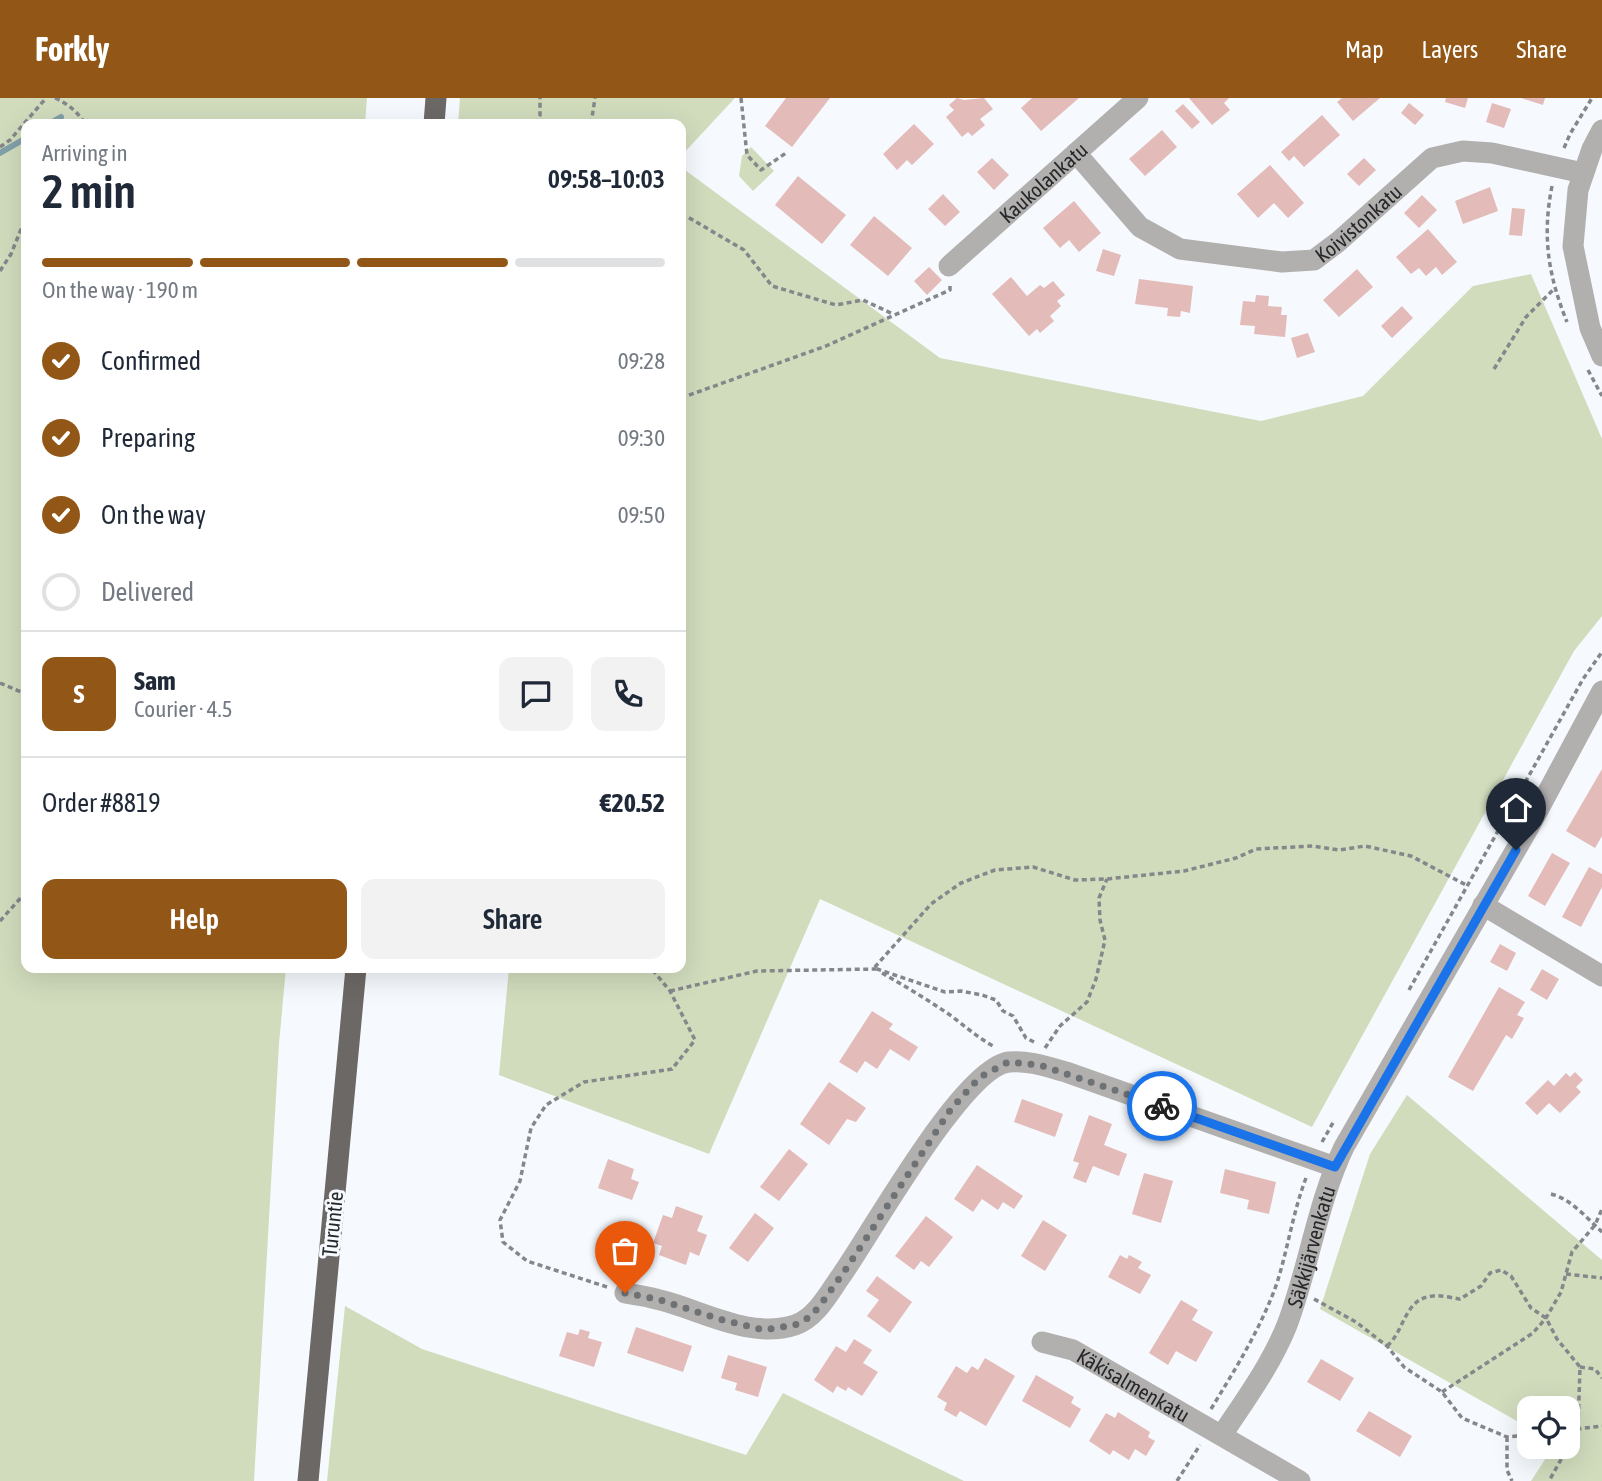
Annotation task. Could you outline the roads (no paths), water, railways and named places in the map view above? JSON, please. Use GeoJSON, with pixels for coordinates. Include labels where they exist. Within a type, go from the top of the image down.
{"type":"FeatureCollection","features":[{"type":"Feature","properties":{"kind":"highway"},"geometry":{"type":"LineString","coordinates":[[434,119],[436,98]]}},
{"type":"Feature","properties":{"kind":"highway","name":"Turuntie"},"geometry":{"type":"LineString","coordinates":[[308,1481],[356,973]]}},
{"type":"Feature","properties":{"kind":"street","name":"Kaukolankatu"},"geometry":{"type":"LineString","coordinates":[[949,266],[1138,98]]}},
{"type":"Feature","properties":{"kind":"street"},"geometry":{"type":"LineString","coordinates":[[1602,130],[1583,173],[1574,215],[1573,246],[1590,328],[1602,356]]}},
{"type":"Feature","properties":{"kind":"street","name":"Koivistonkatu"},"geometry":{"type":"LineString","coordinates":[[1076,153],[1140,227],[1180,249],[1282,262],[1314,260],[1432,158],[1463,151],[1492,153],[1583,173]]}},
{"type":"Feature","properties":{"kind":"street","name":"Säkkijärvenkatu"},"geometry":{"type":"LineString","coordinates":[[1216,1432],[1270,1362],[1286,1327],[1335,1167],[1529,827],[1602,691]]}},
{"type":"Feature","properties":{"kind":"street"},"geometry":{"type":"LineString","coordinates":[[1483,905],[1602,976]]}},
{"type":"Feature","properties":{"kind":"street"},"geometry":{"type":"LineString","coordinates":[[625,1293],[657,1299],[764,1330],[795,1325],[808,1318],[846,1269],[951,1109],[980,1077],[1000,1065],[1042,1056],[1335,1167]]}},
{"type":"Feature","properties":{"kind":"street","name":"Käkisalmenkatu"},"geometry":{"type":"LineString","coordinates":[[1042,1342],[1073,1350],[1300,1481]]}},
{"type":"Feature","properties":{"kind":"waterway"},"geometry":{"type":"LineString","coordinates":[[0,153],[21,141]]}}]}
